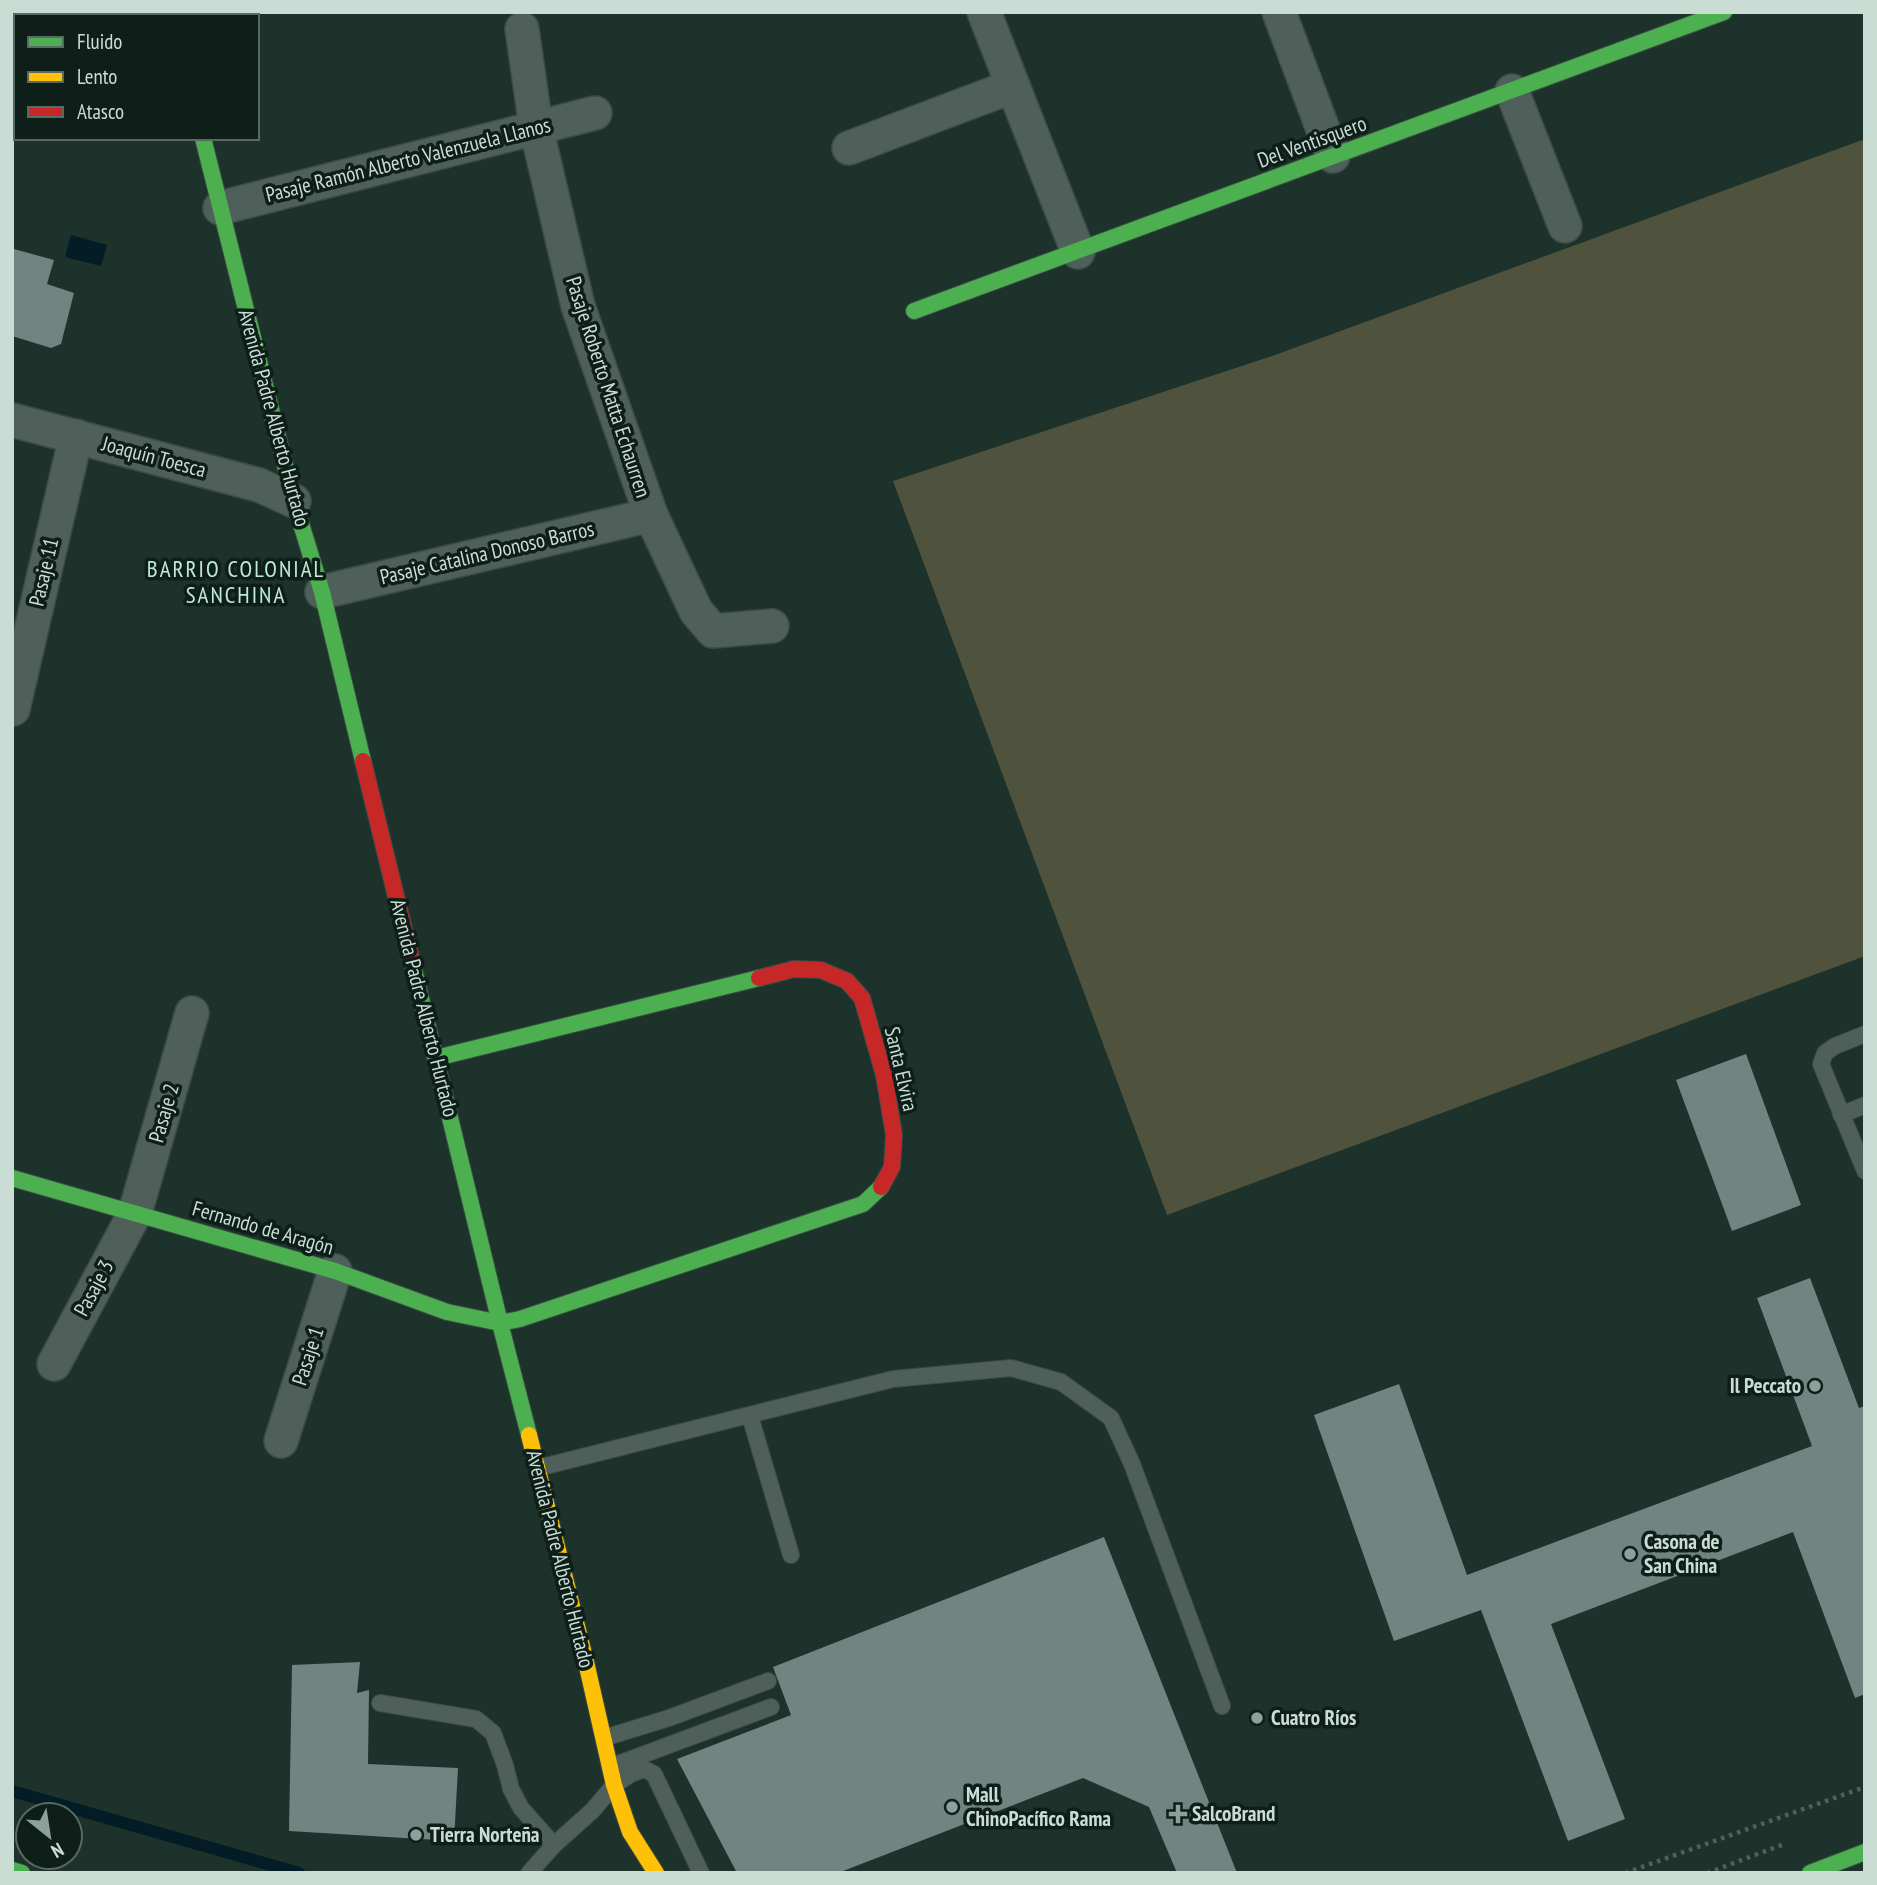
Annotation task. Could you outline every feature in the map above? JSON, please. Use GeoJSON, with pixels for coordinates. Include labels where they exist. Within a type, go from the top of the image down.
{"type":"FeatureCollection","features":[{"type":"Feature","properties":{"kind":"street"},"geometry":{"type":"LineString","coordinates":[[984,12],[1078,252]]}},
{"type":"Feature","properties":{"kind":"street"},"geometry":{"type":"LineString","coordinates":[[1279,12],[1333,156]]}},
{"type":"Feature","properties":{"kind":"street","name":"Del Ventisquero"},"geometry":{"type":"LineString","coordinates":[[914,311],[1724,12]]}},
{"type":"Feature","properties":{"kind":"street","name":"Pasaje Roberto Matta Echaurren"},"geometry":{"type":"LineString","coordinates":[[522,29],[536,127],[578,306],[651,515],[696,611],[713,631],[772,626]]}},
{"type":"Feature","properties":{"kind":"street"},"geometry":{"type":"LineString","coordinates":[[849,148],[1013,86]]}},
{"type":"Feature","properties":{"kind":"street"},"geometry":{"type":"LineString","coordinates":[[1512,91],[1565,226]]}},
{"type":"Feature","properties":{"kind":"street","name":"Pasaje Ramón Alberto Valenzuela Llanos"},"geometry":{"type":"LineString","coordinates":[[220,208],[595,113]]}},
{"type":"Feature","properties":{"kind":"street","name":"Avenida Padre Alberto Hurtado"},"geometry":{"type":"LineString","coordinates":[[203,140],[294,501],[322,592],[614,1786],[630,1832],[656,1873]]}},
{"type":"Feature","properties":{"kind":"street","name":"Joaquín Toesca"},"geometry":{"type":"LineString","coordinates":[[12,420],[259,485],[294,501]]}},
{"type":"Feature","properties":{"kind":"street","name":"Pasaje 11"},"geometry":{"type":"LineString","coordinates":[[13,709],[76,436]]}},
{"type":"Feature","properties":{"kind":"street","name":"Pasaje Catalina Donoso Barros"},"geometry":{"type":"LineString","coordinates":[[322,592],[651,515]]}},
{"type":"Feature","properties":{"kind":"street","name":"Santa Elvira"},"geometry":{"type":"LineString","coordinates":[[436,1058],[794,969],[821,970],[847,982],[862,998],[884,1075],[894,1135],[892,1167],[882,1186],[863,1204],[520,1319],[500,1323]]}},
{"type":"Feature","properties":{"kind":"street","name":"Pasaje 2"},"geometry":{"type":"LineString","coordinates":[[135,1213],[192,1013]]}},
{"type":"Feature","properties":{"kind":"street","name":"Fernando de Aragón"},"geometry":{"type":"LineString","coordinates":[[12,1178],[335,1271],[447,1312],[500,1323]]}},
{"type":"Feature","properties":{"kind":"street","name":"Pasaje 3"},"geometry":{"type":"LineString","coordinates":[[54,1364],[135,1213]]}},
{"type":"Feature","properties":{"kind":"street","name":"Pasaje 1"},"geometry":{"type":"LineString","coordinates":[[281,1441],[335,1271]]}},
{"type":"Feature","properties":{"kind":"street"},"geometry":{"type":"LineString","coordinates":[[1810,1873],[1865,1852]]}},
{"type":"Feature","properties":{"kind":"street"},"geometry":{"type":"LineString","coordinates":[[12,1870],[22,1873]]}},
{"type":"Feature","properties":{"kind":"lane"},"geometry":{"type":"LineString","coordinates":[[1865,1034],[1835,1046],[1825,1053],[1821,1064],[1865,1171]]}},
{"type":"Feature","properties":{"kind":"lane"},"geometry":{"type":"LineString","coordinates":[[1841,1115],[1865,1105]]}},
{"type":"Feature","properties":{"kind":"lane"},"geometry":{"type":"LineString","coordinates":[[538,1468],[893,1379],[1011,1368],[1061,1382],[1111,1418],[1132,1464],[1222,1706]]}},
{"type":"Feature","properties":{"kind":"lane"},"geometry":{"type":"LineString","coordinates":[[750,1416],[791,1555]]}},
{"type":"Feature","properties":{"kind":"lane"},"geometry":{"type":"LineString","coordinates":[[604,1738],[669,1718],[768,1681]]}},
{"type":"Feature","properties":{"kind":"lane"},"geometry":{"type":"LineString","coordinates":[[380,1703],[476,1719],[493,1733],[505,1765],[510,1789],[521,1808],[554,1845]]}},
{"type":"Feature","properties":{"kind":"lane"},"geometry":{"type":"LineString","coordinates":[[610,1768],[771,1707]]}},
{"type":"Feature","properties":{"kind":"lane"},"geometry":{"type":"LineString","coordinates":[[529,1873],[614,1786],[644,1769],[654,1774],[701,1873]]}},
{"type":"Feature","properties":{"kind":"path"},"geometry":{"type":"LineString","coordinates":[[1625,1873],[1865,1787]]}},
{"type":"Feature","properties":{"kind":"green space"},"geometry":{"type":"Polygon","coordinates":[[[1865,139],[1865,956],[1167,1215],[893,481],[1275,355],[1865,139]]]}},
{"type":"Feature","properties":{"kind":"water"},"geometry":{"type":"Polygon","coordinates":[[[71,235],[107,245],[101,266],[65,257],[71,235]]]}},
{"type":"Feature","properties":{"kind":"building"},"geometry":{"type":"Polygon","coordinates":[[[14,249],[54,260],[47,284],[74,293],[61,344],[51,348],[12,336],[14,249]]]}},
{"type":"Feature","properties":{"kind":"building"},"geometry":{"type":"Polygon","coordinates":[[[1746,1054],[1801,1205],[1732,1231],[1676,1080],[1746,1054]]]}},
{"type":"Feature","properties":{"kind":"building","name":"Casona de San China"},"geometry":{"type":"Polygon","coordinates":[[[1810,1278],[1859,1408],[1865,1406],[1865,1694],[1855,1698],[1793,1532],[1551,1624],[1625,1819],[1568,1841],[1481,1610],[1394,1641],[1314,1415],[1399,1384],[1467,1575],[1812,1446],[1757,1298],[1810,1278]]]}},
{"type":"Feature","properties":{"kind":"building"},"geometry":{"type":"Polygon","coordinates":[[[1104,1537],[1237,1873],[1177,1873],[1149,1807],[1083,1778],[838,1873],[737,1873],[677,1759],[791,1715],[773,1667],[1104,1537]]]}},
{"type":"Feature","properties":{"kind":"building"},"geometry":{"type":"Polygon","coordinates":[[[360,1662],[357,1693],[369,1690],[368,1764],[458,1768],[454,1841],[289,1831],[292,1665],[360,1662]]]}},
{"type":"Feature","properties":{"kind":"waterway"},"geometry":{"type":"LineString","coordinates":[[12,1791],[299,1873]]}},
{"type":"Feature","properties":{"kind":"traffic: fast"},"geometry":{"type":"LineString","coordinates":[[914,311],[1724,12]]}},
{"type":"Feature","properties":{"kind":"traffic: fast"},"geometry":{"type":"LineString","coordinates":[[204,140],[294,501],[322,592],[363,761]]}},
{"type":"Feature","properties":{"kind":"traffic: fast"},"geometry":{"type":"LineString","coordinates":[[414,970],[529,1435]]}},
{"type":"Feature","properties":{"kind":"traffic: fast"},"geometry":{"type":"LineString","coordinates":[[436,1058],[759,978]]}},
{"type":"Feature","properties":{"kind":"traffic: fast"},"geometry":{"type":"LineString","coordinates":[[12,1178],[335,1271],[447,1312],[500,1323],[520,1319],[863,1204],[881,1187]]}},
{"type":"Feature","properties":{"kind":"traffic: fast"},"geometry":{"type":"LineString","coordinates":[[1810,1873],[1865,1852]]}},
{"type":"Feature","properties":{"kind":"traffic: fast"},"geometry":{"type":"LineString","coordinates":[[12,1870],[22,1873]]}},
{"type":"Feature","properties":{"kind":"traffic: slow"},"geometry":{"type":"LineString","coordinates":[[529,1435],[614,1785],[630,1832],[656,1873]]}},
{"type":"Feature","properties":{"kind":"traffic: jam"},"geometry":{"type":"LineString","coordinates":[[363,761],[414,970]]}},
{"type":"Feature","properties":{"kind":"traffic: jam"},"geometry":{"type":"LineString","coordinates":[[759,978],[794,969],[821,970],[847,981],[862,998],[884,1075],[894,1135],[892,1167],[881,1187]]}},
{"type":"Feature","properties":{"kind":"place","name":"Il Peccato"},"geometry":{"type":"Point","coordinates":[1815,1386]}},
{"type":"Feature","properties":{"kind":"place","name":"Casona de San China"},"geometry":{"type":"Point","coordinates":[1630,1554]}},
{"type":"Feature","properties":{"kind":"place","name":"Cuatro Ríos"},"geometry":{"type":"Point","coordinates":[1257,1718]}},
{"type":"Feature","properties":{"kind":"place","name":"Mall ChinoPacífico Rama"},"geometry":{"type":"Point","coordinates":[952,1807]}},
{"type":"Feature","properties":{"kind":"place","name":"SalcoBrand"},"geometry":{"type":"Point","coordinates":[1178,1814]}},
{"type":"Feature","properties":{"kind":"place","name":"Tierra Norteña"},"geometry":{"type":"Point","coordinates":[416,1835]}},
{"type":"Feature","properties":{"kind":"district","name":"BARRIO COLONIAL SANCHINA"},"geometry":{"type":"Point","coordinates":[236,582]}}]}
